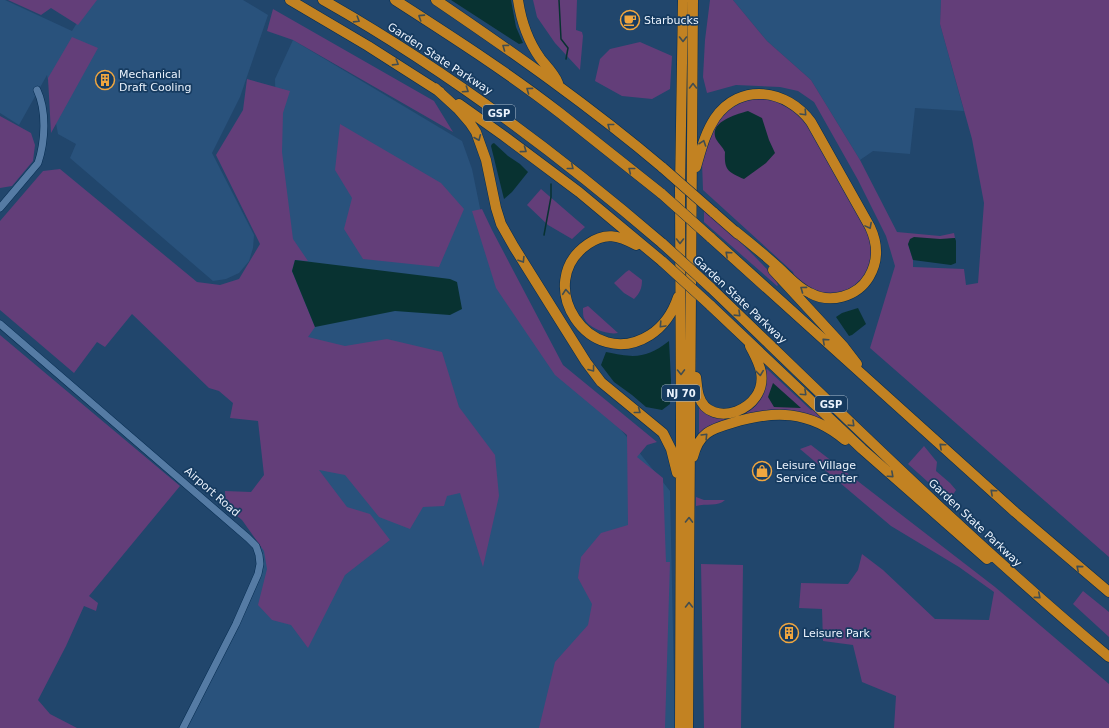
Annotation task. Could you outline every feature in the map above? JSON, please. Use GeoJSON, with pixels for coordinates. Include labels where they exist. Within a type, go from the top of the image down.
{"type":"FeatureCollection","features":[{"type":"Feature","properties":{"kind":"highway"},"geometry":{"type":"LineString","coordinates":[[290,0],[435,88],[504,136],[579,192],[663,262],[862,449],[984,557],[1009,570]]}},
{"type":"Feature","properties":{"kind":"highway","name":"Garden State Parkway"},"geometry":{"type":"LineString","coordinates":[[323,0],[414,55],[476,96],[552,152],[617,205],[663,244],[953,519],[1109,657]]}},
{"type":"Feature","properties":{"kind":"highway"},"geometry":{"type":"LineString","coordinates":[[395,0],[461,42],[504,72],[559,112],[662,194],[1021,517],[1109,592]]}},
{"type":"Feature","properties":{"kind":"highway"},"geometry":{"type":"LineString","coordinates":[[436,0],[560,86],[663,168],[714,212],[761,257],[844,347],[875,386]]}},
{"type":"Feature","properties":{"kind":"highway"},"geometry":{"type":"LineString","coordinates":[[518,0],[524,26],[530,42],[555,76],[560,86]]}},
{"type":"Feature","properties":{"kind":"highway","name":"NJ 70"},"geometry":{"type":"LineString","coordinates":[[680,728],[680,188],[684,0]]}},
{"type":"Feature","properties":{"kind":"highway","name":"NJ 70"},"geometry":{"type":"LineString","coordinates":[[688,728],[693,180],[693,0]]}},
{"type":"Feature","properties":{"kind":"highway"},"geometry":{"type":"LineString","coordinates":[[435,88],[458,109],[476,132],[486,160],[496,208],[501,224],[586,362],[607,387],[653,423],[663,433],[671,449],[681,495]]}},
{"type":"Feature","properties":{"kind":"highway"},"geometry":{"type":"LineString","coordinates":[[693,180],[707,132],[715,118],[725,107],[740,98],[755,94],[771,95],[787,100],[802,111],[811,122],[870,227],[877,249],[876,262],[868,280],[852,293],[836,298],[820,297],[804,290],[734,231]]}},
{"type":"Feature","properties":{"kind":"highway"},"geometry":{"type":"LineString","coordinates":[[650,252],[625,239],[612,236],[595,240],[577,254],[566,277],[565,285],[566,300],[570,310],[580,326],[594,337],[610,343],[630,343],[643,339],[658,330],[667,320],[676,304],[680,291]]}},
{"type":"Feature","properties":{"kind":"highway"},"geometry":{"type":"LineString","coordinates":[[691,357],[695,367],[699,396],[703,403],[708,408],[718,413],[729,414],[738,412],[746,408],[752,402],[761,386],[762,373],[745,338]]}},
{"type":"Feature","properties":{"kind":"highway"},"geometry":{"type":"LineString","coordinates":[[690,471],[697,446],[709,431],[747,418],[764,415],[788,415],[809,419],[826,426],[853,446],[862,449]]}},
{"type":"Feature","properties":{"kind":"street"},"geometry":{"type":"LineString","coordinates":[[0,208],[40,159],[44,140],[42,106],[37,90]]}},
{"type":"Feature","properties":{"kind":"street","name":"Airport Road"},"geometry":{"type":"LineString","coordinates":[[0,324],[248,538],[258,551],[260,564],[258,574],[236,624],[183,728]]}},
{"type":"Feature","properties":{"kind":"shaded area"},"geometry":{"type":"Polygon","coordinates":[[[0,0],[5,0],[72,31],[91,0],[243,0],[268,15],[240,97],[212,153],[254,235],[253,248],[249,261],[239,273],[226,279],[213,281],[70,158],[76,144],[58,134],[47,75],[19,125],[0,113],[0,0]]]}},
{"type":"Feature","properties":{"kind":"shaded area"},"geometry":{"type":"Polygon","coordinates":[[[8,0],[97,0],[78,25],[51,8],[41,15],[8,0]]]}},
{"type":"Feature","properties":{"kind":"shaded area"},"geometry":{"type":"Polygon","coordinates":[[[451,0],[511,0],[516,27],[523,43],[519,44],[451,0]]]}},
{"type":"Feature","properties":{"kind":"shaded area"},"geometry":{"type":"Polygon","coordinates":[[[533,0],[577,0],[576,30],[582,32],[583,36],[580,70],[555,43],[537,17],[533,0]]]}},
{"type":"Feature","properties":{"kind":"shaded area"},"geometry":{"type":"Polygon","coordinates":[[[710,0],[733,0],[767,41],[811,80],[860,160],[897,232],[940,236],[954,233],[955,238],[908,244],[913,260],[913,267],[964,269],[966,285],[978,283],[984,203],[972,139],[940,24],[941,0],[1109,0],[1109,557],[870,348],[895,266],[886,236],[858,180],[814,102],[798,91],[780,87],[736,85],[707,93],[703,77],[705,40],[710,0]]]}},
{"type":"Feature","properties":{"kind":"shaded area"},"geometry":{"type":"Polygon","coordinates":[[[733,0],[941,0],[940,24],[964,111],[915,108],[910,154],[873,151],[860,160],[811,80],[767,41],[733,0]]]}},
{"type":"Feature","properties":{"kind":"shaded area"},"geometry":{"type":"Polygon","coordinates":[[[273,9],[434,101],[453,132],[293,40],[267,31],[273,9]]]}},
{"type":"Feature","properties":{"kind":"shaded area"},"geometry":{"type":"Polygon","coordinates":[[[72,37],[98,48],[51,133],[48,78],[72,37]]]}},
{"type":"Feature","properties":{"kind":"shaded area"},"geometry":{"type":"Polygon","coordinates":[[[293,40],[462,141],[472,169],[481,213],[572,385],[598,401],[670,491],[675,728],[183,728],[258,574],[258,551],[283,512],[275,79],[293,40]]]}},
{"type":"Feature","properties":{"kind":"shaded area"},"geometry":{"type":"Polygon","coordinates":[[[640,42],[672,56],[670,89],[652,99],[622,96],[595,81],[600,59],[610,49],[640,42]]]}},
{"type":"Feature","properties":{"kind":"shaded area"},"geometry":{"type":"Polygon","coordinates":[[[247,79],[290,91],[283,113],[282,152],[293,239],[308,261],[295,260],[292,271],[315,327],[308,337],[345,346],[387,339],[442,352],[459,407],[495,455],[499,496],[483,567],[460,493],[447,496],[444,506],[423,507],[410,529],[379,517],[345,475],[319,470],[347,507],[370,514],[390,540],[345,575],[308,648],[291,625],[272,620],[258,605],[267,569],[264,551],[242,520],[226,507],[225,491],[251,492],[264,475],[258,421],[230,418],[233,403],[219,391],[209,388],[132,314],[105,347],[97,342],[74,373],[0,310],[0,221],[43,171],[60,169],[197,282],[220,285],[239,279],[260,244],[216,155],[243,110],[247,79]]]}},
{"type":"Feature","properties":{"kind":"shaded area"},"geometry":{"type":"Polygon","coordinates":[[[749,98],[773,98],[804,117],[868,228],[875,252],[868,276],[850,291],[829,295],[809,288],[795,278],[793,272],[703,190],[702,162],[713,126],[728,108],[749,98]]]}},
{"type":"Feature","properties":{"kind":"shaded area"},"geometry":{"type":"Polygon","coordinates":[[[748,111],[762,118],[775,153],[766,163],[744,179],[728,170],[726,167],[725,152],[716,139],[715,133],[716,128],[720,123],[737,114],[748,111]]]}},
{"type":"Feature","properties":{"kind":"shaded area"},"geometry":{"type":"Polygon","coordinates":[[[0,116],[31,133],[35,145],[33,161],[12,186],[0,188],[0,116]]]}},
{"type":"Feature","properties":{"kind":"shaded area"},"geometry":{"type":"Polygon","coordinates":[[[340,124],[441,183],[464,209],[439,267],[363,259],[344,229],[352,198],[335,170],[340,124]]]}},
{"type":"Feature","properties":{"kind":"shaded area"},"geometry":{"type":"Polygon","coordinates":[[[494,143],[528,172],[512,192],[504,199],[491,146],[494,143]]]}},
{"type":"Feature","properties":{"kind":"shaded area"},"geometry":{"type":"Polygon","coordinates":[[[541,189],[585,227],[572,239],[548,225],[527,205],[541,189]]]}},
{"type":"Feature","properties":{"kind":"shaded area"},"geometry":{"type":"Polygon","coordinates":[[[482,209],[563,365],[657,442],[647,445],[637,457],[663,478],[666,562],[670,562],[665,728],[539,728],[555,662],[588,625],[592,604],[578,578],[581,557],[601,533],[628,525],[627,435],[555,375],[496,288],[472,211],[482,209]]]}},
{"type":"Feature","properties":{"kind":"shaded area"},"geometry":{"type":"Polygon","coordinates":[[[704,211],[765,267],[778,285],[777,286],[704,222],[704,211]]]}},
{"type":"Feature","properties":{"kind":"shaded area"},"geometry":{"type":"Polygon","coordinates":[[[914,237],[940,239],[955,238],[956,263],[951,265],[913,260],[908,244],[910,239],[914,237]]]}},
{"type":"Feature","properties":{"kind":"shaded area"},"geometry":{"type":"Polygon","coordinates":[[[295,260],[450,279],[457,282],[462,309],[450,315],[395,311],[315,327],[292,271],[295,260]]]}},
{"type":"Feature","properties":{"kind":"shaded area"},"geometry":{"type":"Polygon","coordinates":[[[629,270],[642,280],[642,286],[638,295],[634,299],[624,293],[614,283],[629,270]]]}},
{"type":"Feature","properties":{"kind":"shaded area"},"geometry":{"type":"Polygon","coordinates":[[[588,306],[618,333],[604,332],[594,328],[586,322],[583,315],[583,308],[588,306]]]}},
{"type":"Feature","properties":{"kind":"shaded area"},"geometry":{"type":"Polygon","coordinates":[[[858,308],[866,324],[849,336],[836,317],[842,313],[858,308]]]}},
{"type":"Feature","properties":{"kind":"shaded area"},"geometry":{"type":"Polygon","coordinates":[[[0,335],[180,486],[89,596],[98,603],[96,611],[84,606],[66,646],[38,700],[50,714],[77,728],[0,728],[0,335]]]}},
{"type":"Feature","properties":{"kind":"shaded area"},"geometry":{"type":"Polygon","coordinates":[[[669,341],[671,380],[670,404],[662,410],[646,407],[614,382],[601,365],[606,352],[639,356],[661,347],[669,341]]]}},
{"type":"Feature","properties":{"kind":"shaded area"},"geometry":{"type":"Polygon","coordinates":[[[767,369],[827,424],[796,412],[699,433],[699,402],[725,419],[744,414],[757,404],[761,397],[766,380],[767,369]]]}},
{"type":"Feature","properties":{"kind":"shaded area"},"geometry":{"type":"Polygon","coordinates":[[[773,383],[801,408],[774,407],[768,397],[773,383]]]}},
{"type":"Feature","properties":{"kind":"shaded area"},"geometry":{"type":"Polygon","coordinates":[[[811,445],[995,587],[1109,684],[1109,728],[894,728],[896,696],[862,682],[853,645],[823,641],[822,609],[799,608],[801,583],[848,584],[858,570],[862,554],[883,570],[935,619],[989,620],[994,592],[959,567],[891,526],[800,449],[811,445]]]}},
{"type":"Feature","properties":{"kind":"shaded area"},"geometry":{"type":"Polygon","coordinates":[[[924,446],[937,462],[936,471],[956,490],[952,496],[938,491],[908,464],[924,446]]]}},
{"type":"Feature","properties":{"kind":"shaded area"},"geometry":{"type":"Polygon","coordinates":[[[696,497],[704,500],[725,500],[715,504],[696,506],[696,497]]]}},
{"type":"Feature","properties":{"kind":"shaded area"},"geometry":{"type":"Polygon","coordinates":[[[701,564],[743,565],[741,728],[704,728],[701,564]]]}},
{"type":"Feature","properties":{"kind":"shaded area"},"geometry":{"type":"Polygon","coordinates":[[[1083,591],[1109,612],[1109,637],[1073,604],[1083,591]]]}},
{"type":"Feature","properties":{"kind":"waterway"},"geometry":{"type":"LineString","coordinates":[[559,0],[561,39],[568,48],[566,59]]}},
{"type":"Feature","properties":{"kind":"waterway"},"geometry":{"type":"LineString","coordinates":[[544,235],[551,197],[551,184]]}},
{"type":"Feature","properties":{"kind":"place","name":"Starbucks"},"geometry":{"type":"Point","coordinates":[630,20]}},
{"type":"Feature","properties":{"kind":"place","name":"Mechanical Draft Cooling"},"geometry":{"type":"Point","coordinates":[105,80]}},
{"type":"Feature","properties":{"kind":"place","name":"Leisure Village Service Center"},"geometry":{"type":"Point","coordinates":[762,471]}},
{"type":"Feature","properties":{"kind":"place","name":"Leisure Park"},"geometry":{"type":"Point","coordinates":[789,633]}}]}
